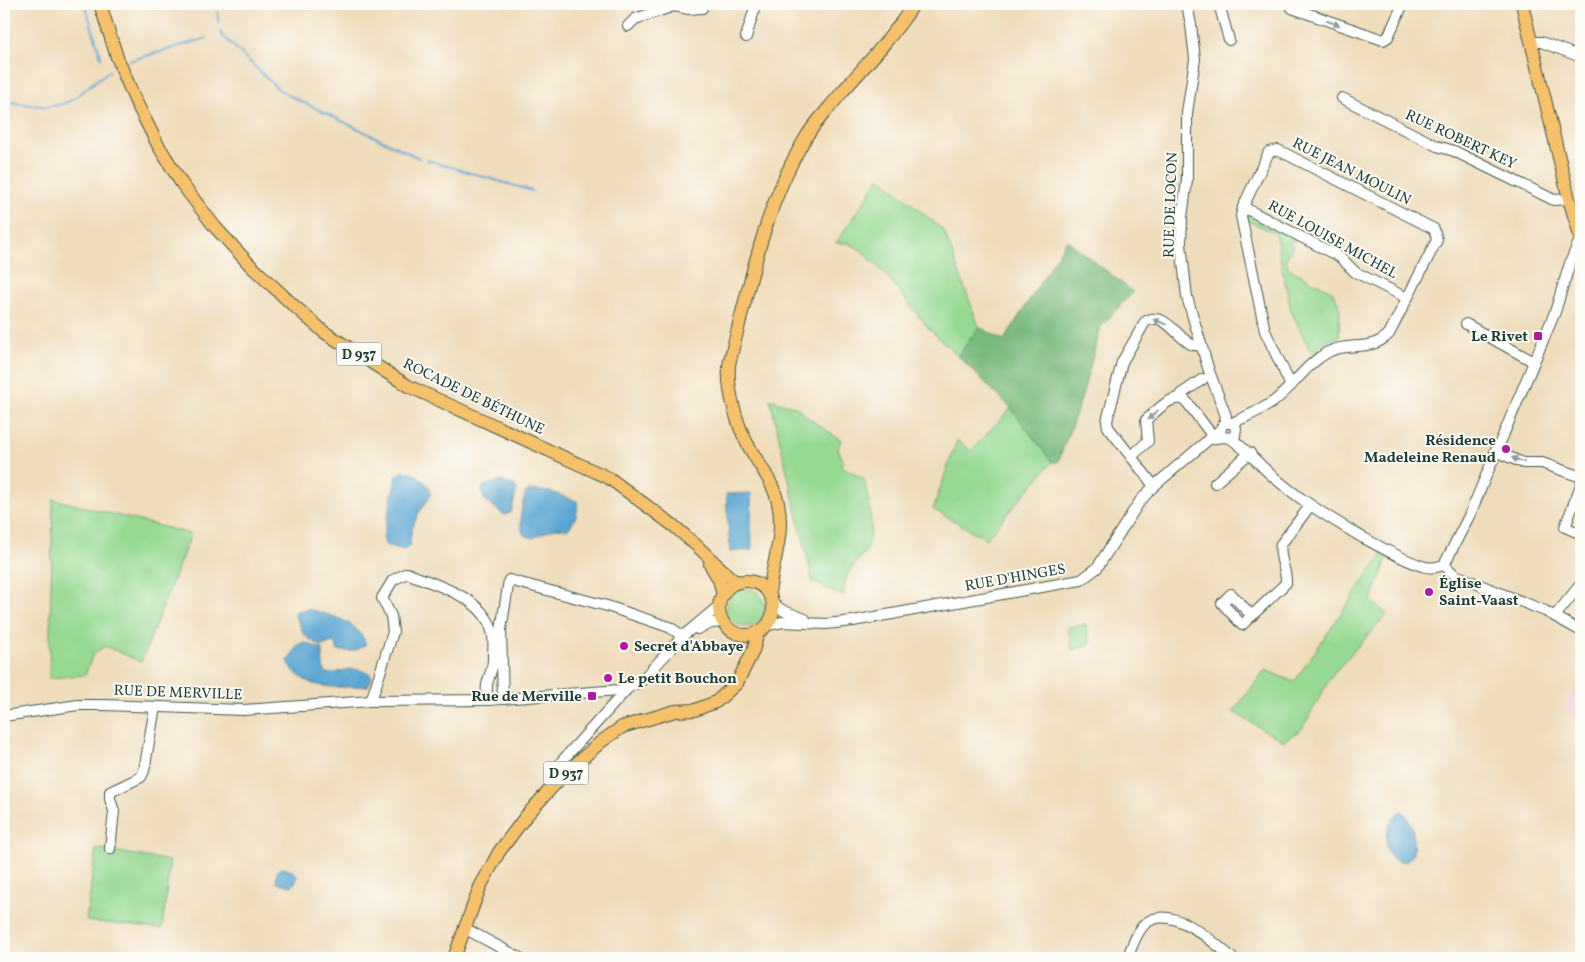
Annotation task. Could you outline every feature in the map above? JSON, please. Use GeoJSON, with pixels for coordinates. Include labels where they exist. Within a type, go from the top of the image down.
{"type":"FeatureCollection","features":[{"type":"Feature","properties":{"kind":"main road","name":"ROCADE DE BÉTHUNE"},"geometry":{"type":"LineString","coordinates":[[100,4],[117,57],[135,100],[158,145],[182,184],[215,227],[251,266],[292,304],[324,332],[408,386],[609,478],[639,498],[697,546],[733,580],[745,582]]}},
{"type":"Feature","properties":{"kind":"main road"},"geometry":{"type":"LineString","coordinates":[[779,544],[766,568],[745,582],[728,589],[722,600],[720,614],[723,622],[740,634],[749,635],[763,629],[773,612],[771,578],[779,544],[781,528],[775,495],[770,480],[747,444],[736,419],[729,367],[763,233],[782,186],[809,133],[822,115],[889,38],[914,4]]}},
{"type":"Feature","properties":{"kind":"main road"},"geometry":{"type":"LineString","coordinates":[[1522,4],[1569,200],[1581,238]]}},
{"type":"Feature","properties":{"kind":"main road","name":"ROCADE DE BÉTHUNE"},"geometry":{"type":"LineString","coordinates":[[697,546],[719,580],[722,600]]}},
{"type":"Feature","properties":{"kind":"main road"},"geometry":{"type":"LineString","coordinates":[[745,582],[764,588],[771,599]]}},
{"type":"Feature","properties":{"kind":"main road","name":"D 937"},"geometry":{"type":"LineString","coordinates":[[454,958],[480,887],[499,852],[526,816],[563,776],[602,741],[622,727],[675,711],[695,710],[716,702],[737,684],[763,629]]}},
{"type":"Feature","properties":{"kind":"main road"},"geometry":{"type":"LineString","coordinates":[[740,634],[745,646],[746,664]]}},
{"type":"Feature","properties":{"kind":"street"},"geometry":{"type":"LineString","coordinates":[[746,37],[756,4]]}},
{"type":"Feature","properties":{"kind":"street","name":"RUE DE LOCON"},"geometry":{"type":"LineString","coordinates":[[1183,4],[1188,10],[1192,25],[1195,59],[1187,113],[1187,180],[1182,217],[1181,244],[1187,297],[1209,371],[1222,404],[1229,415],[1229,429]]}},
{"type":"Feature","properties":{"kind":"street"},"geometry":{"type":"LineString","coordinates":[[1219,4],[1229,40]]}},
{"type":"Feature","properties":{"kind":"street"},"geometry":{"type":"LineString","coordinates":[[1294,4],[1292,8],[1383,40],[1388,37],[1403,4]]}},
{"type":"Feature","properties":{"kind":"street"},"geometry":{"type":"LineString","coordinates":[[628,26],[635,19],[674,5],[689,9],[702,8]]}},
{"type":"Feature","properties":{"kind":"street"},"geometry":{"type":"LineString","coordinates":[[1532,42],[1541,42],[1581,57]]}},
{"type":"Feature","properties":{"kind":"street","name":"RUE ROBERT KEY"},"geometry":{"type":"LineString","coordinates":[[1342,98],[1437,146],[1454,151],[1554,200],[1569,200]]}},
{"type":"Feature","properties":{"kind":"street","name":"RUE JEAN MOULIN"},"geometry":{"type":"LineString","coordinates":[[1229,429],[1243,418],[1273,402],[1291,386],[1316,360],[1329,352],[1344,347],[1369,346],[1381,341],[1389,334],[1437,240],[1434,230],[1278,150],[1269,152],[1243,207],[1242,216],[1265,331],[1291,386]]}},
{"type":"Feature","properties":{"kind":"street","name":"RUE LOUISE MICHEL"},"geometry":{"type":"LineString","coordinates":[[1243,207],[1340,257],[1355,272],[1407,298]]}},
{"type":"Feature","properties":{"kind":"street"},"geometry":{"type":"LineString","coordinates":[[1229,429],[1246,450],[1269,473],[1310,506],[1382,548],[1422,566],[1432,568],[1444,565],[1470,514],[1555,312],[1570,263],[1581,238]]}},
{"type":"Feature","properties":{"kind":"street"},"geometry":{"type":"LineString","coordinates":[[1154,486],[1108,428],[1107,421],[1122,362],[1145,322],[1150,319],[1158,319],[1178,332],[1193,346],[1201,345]]}},
{"type":"Feature","properties":{"kind":"street"},"geometry":{"type":"LineString","coordinates":[[1466,324],[1534,362]]}},
{"type":"Feature","properties":{"kind":"street"},"geometry":{"type":"LineString","coordinates":[[1178,398],[1203,379]]}},
{"type":"Feature","properties":{"kind":"street"},"geometry":{"type":"LineString","coordinates":[[1131,457],[1148,441],[1146,420],[1174,398],[1186,401],[1210,437]]}},
{"type":"Feature","properties":{"kind":"street","name":"RUE D'HINGES"},"geometry":{"type":"LineString","coordinates":[[763,629],[783,622],[826,624],[853,621],[1081,580],[1097,568],[1140,501],[1154,486],[1210,437],[1229,429]]}},
{"type":"Feature","properties":{"kind":"street"},"geometry":{"type":"LineString","coordinates":[[1215,483],[1246,450]]}},
{"type":"Feature","properties":{"kind":"street"},"geometry":{"type":"LineString","coordinates":[[1495,451],[1523,463],[1542,462],[1581,477]]}},
{"type":"Feature","properties":{"kind":"street"},"geometry":{"type":"LineString","coordinates":[[1581,485],[1565,527],[1581,534]]}},
{"type":"Feature","properties":{"kind":"street"},"geometry":{"type":"LineString","coordinates":[[1252,616],[1286,583],[1279,550],[1281,544],[1310,506]]}},
{"type":"Feature","properties":{"kind":"street"},"geometry":{"type":"LineString","coordinates":[[1444,565],[1455,575],[1555,616],[1581,631]]}},
{"type":"Feature","properties":{"kind":"street"},"geometry":{"type":"LineString","coordinates":[[371,701],[393,632],[391,616],[382,598],[393,580],[407,573],[449,590],[476,606],[483,613],[493,635],[493,664],[485,686],[488,700]]}},
{"type":"Feature","properties":{"kind":"street"},"geometry":{"type":"LineString","coordinates":[[503,698],[501,630],[508,580],[606,606],[686,634]]}},
{"type":"Feature","properties":{"kind":"street"},"geometry":{"type":"LineString","coordinates":[[1555,616],[1581,584]]}},
{"type":"Feature","properties":{"kind":"street","name":"RUE D'HINGES"},"geometry":{"type":"LineString","coordinates":[[771,599],[800,618],[826,624]]}},
{"type":"Feature","properties":{"kind":"street","name":"RUE DE MERVILLE"},"geometry":{"type":"LineString","coordinates":[[4,716],[78,705],[243,710],[371,701],[488,700],[611,691],[628,688],[641,680],[722,600]]}},
{"type":"Feature","properties":{"kind":"street","name":"RUE DE MERVILLE"},"geometry":{"type":"LineString","coordinates":[[686,634],[712,623],[723,622]]}},
{"type":"Feature","properties":{"kind":"street"},"geometry":{"type":"LineString","coordinates":[[563,776],[561,762],[628,688]]}},
{"type":"Feature","properties":{"kind":"street"},"geometry":{"type":"LineString","coordinates":[[110,849],[114,811],[110,792],[141,777],[144,771],[155,707]]}},
{"type":"Feature","properties":{"kind":"street"},"geometry":{"type":"LineString","coordinates":[[1127,958],[1144,925],[1151,920],[1177,919],[1211,938],[1232,958]]}},
{"type":"Feature","properties":{"kind":"street"},"geometry":{"type":"LineString","coordinates":[[464,928],[520,958]]}},
{"type":"Feature","properties":{"kind":"shaded area"},"geometry":{"type":"Polygon","coordinates":[[[1581,681],[1581,723],[1562,707],[1581,681]]]}},
{"type":"Feature","properties":{"kind":"green space"},"geometry":{"type":"Polygon","coordinates":[[[880,177],[944,231],[979,327],[958,356],[929,329],[887,276],[861,250],[848,243],[836,243],[880,177]]]}},
{"type":"Feature","properties":{"kind":"green space"},"geometry":{"type":"Polygon","coordinates":[[[1249,214],[1258,218],[1259,222],[1282,233],[1285,232],[1296,237],[1294,242],[1291,240],[1289,243],[1293,245],[1286,259],[1288,268],[1333,292],[1340,306],[1339,338],[1329,340],[1315,348],[1317,351],[1313,356],[1291,311],[1275,233],[1250,222],[1245,222],[1246,215],[1249,214]]]}},
{"type":"Feature","properties":{"kind":"green space"},"geometry":{"type":"Polygon","coordinates":[[[1067,240],[1133,292],[1101,327],[1080,403],[1058,462],[1052,462],[1011,408],[958,356],[979,327],[1004,340],[1067,240]]]}},
{"type":"Feature","properties":{"kind":"green space"},"geometry":{"type":"Polygon","coordinates":[[[770,399],[798,408],[811,420],[841,440],[838,449],[844,463],[840,465],[864,479],[868,497],[870,534],[865,552],[848,575],[843,596],[813,582],[770,399]]]}},
{"type":"Feature","properties":{"kind":"green space"},"geometry":{"type":"Polygon","coordinates":[[[1011,408],[1052,462],[986,539],[933,509],[957,440],[971,451],[1011,408]]]}},
{"type":"Feature","properties":{"kind":"green space"},"geometry":{"type":"Polygon","coordinates":[[[53,499],[191,534],[141,662],[105,646],[93,654],[85,675],[49,678],[53,499]]]}},
{"type":"Feature","properties":{"kind":"green space"},"geometry":{"type":"Polygon","coordinates":[[[1382,554],[1388,556],[1371,601],[1387,614],[1332,675],[1302,729],[1283,741],[1233,712],[1265,670],[1294,682],[1382,554]]]}},
{"type":"Feature","properties":{"kind":"green space"},"geometry":{"type":"Polygon","coordinates":[[[746,589],[760,594],[765,608],[760,622],[746,627],[732,622],[727,608],[732,594],[746,589]]]}},
{"type":"Feature","properties":{"kind":"green space"},"geometry":{"type":"Polygon","coordinates":[[[1086,624],[1090,642],[1088,646],[1072,650],[1068,628],[1086,624]]]}},
{"type":"Feature","properties":{"kind":"green space"},"geometry":{"type":"Polygon","coordinates":[[[96,848],[170,861],[162,929],[86,921],[96,848]]]}},
{"type":"Feature","properties":{"kind":"water"},"geometry":{"type":"Polygon","coordinates":[[[404,471],[419,477],[430,488],[431,493],[418,515],[411,534],[410,546],[404,550],[385,545],[383,538],[396,477],[404,471]]]}},
{"type":"Feature","properties":{"kind":"water"},"geometry":{"type":"Polygon","coordinates":[[[498,481],[514,485],[517,489],[511,513],[504,515],[484,499],[482,491],[484,486],[498,481]]]}},
{"type":"Feature","properties":{"kind":"water"},"geometry":{"type":"Polygon","coordinates":[[[530,490],[551,492],[577,501],[576,516],[568,529],[555,528],[533,538],[524,535],[521,525],[521,514],[526,492],[530,490]]]}},
{"type":"Feature","properties":{"kind":"water"},"geometry":{"type":"Polygon","coordinates":[[[751,493],[752,550],[730,552],[726,494],[751,493]]]}},
{"type":"Feature","properties":{"kind":"water"},"geometry":{"type":"Polygon","coordinates":[[[308,609],[333,616],[350,624],[357,629],[366,644],[359,649],[346,651],[337,650],[336,644],[333,642],[322,646],[310,640],[304,634],[295,616],[296,611],[308,609]]]}},
{"type":"Feature","properties":{"kind":"water"},"geometry":{"type":"Polygon","coordinates":[[[303,642],[322,649],[323,667],[326,673],[350,669],[363,671],[370,674],[372,678],[368,686],[322,686],[303,679],[288,661],[297,646],[303,642]]]}},
{"type":"Feature","properties":{"kind":"water"},"geometry":{"type":"Polygon","coordinates":[[[1402,811],[1409,821],[1413,837],[1413,855],[1406,862],[1392,858],[1388,852],[1386,838],[1393,819],[1402,811]]]}},
{"type":"Feature","properties":{"kind":"water"},"geometry":{"type":"Polygon","coordinates":[[[281,868],[292,871],[297,876],[292,886],[277,883],[277,871],[281,868]]]}},
{"type":"Feature","properties":{"kind":"waterway"},"geometry":{"type":"LineString","coordinates":[[85,4],[101,57]]}},
{"type":"Feature","properties":{"kind":"waterway"},"geometry":{"type":"LineString","coordinates":[[216,4],[219,24]]}},
{"type":"Feature","properties":{"kind":"waterway"},"geometry":{"type":"LineString","coordinates":[[221,31],[221,34],[278,89],[419,158]]}},
{"type":"Feature","properties":{"kind":"waterway"},"geometry":{"type":"LineString","coordinates":[[129,61],[207,38]]}},
{"type":"Feature","properties":{"kind":"waterway"},"geometry":{"type":"LineString","coordinates":[[4,101],[39,106],[65,103],[110,71]]}},
{"type":"Feature","properties":{"kind":"waterway"},"geometry":{"type":"LineString","coordinates":[[427,160],[532,191]]}},
{"type":"Feature","properties":{"kind":"place","name":"Le Rivet"},"geometry":{"type":"Point","coordinates":[1538,336]}},
{"type":"Feature","properties":{"kind":"place","name":"Résidence Madeleine Renaud"},"geometry":{"type":"Point","coordinates":[1506,449]}},
{"type":"Feature","properties":{"kind":"place","name":"Église Saint-Vaast"},"geometry":{"type":"Point","coordinates":[1429,592]}},
{"type":"Feature","properties":{"kind":"place","name":"Secret d'Abbaye"},"geometry":{"type":"Point","coordinates":[624,646]}},
{"type":"Feature","properties":{"kind":"place","name":"Le petit Bouchon"},"geometry":{"type":"Point","coordinates":[608,678]}},
{"type":"Feature","properties":{"kind":"place","name":"Rue de Merville"},"geometry":{"type":"Point","coordinates":[592,696]}}]}
